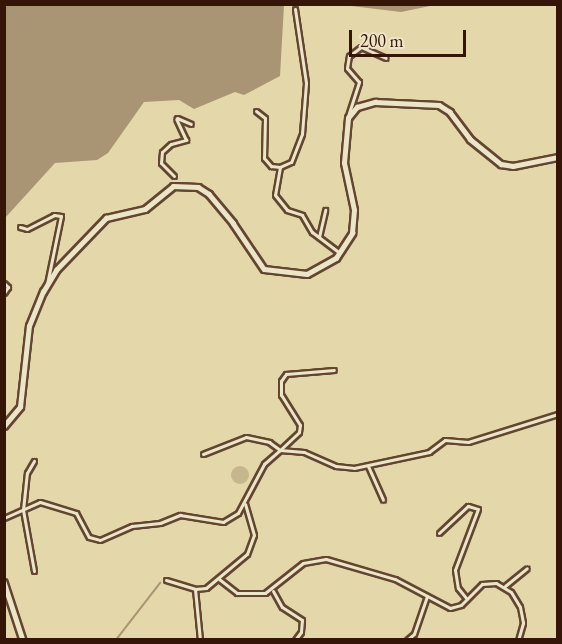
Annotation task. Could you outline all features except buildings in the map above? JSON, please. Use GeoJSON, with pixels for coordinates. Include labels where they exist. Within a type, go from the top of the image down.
{"type":"FeatureCollection","features":[{"type":"Feature","properties":{"kind":"street"},"geometry":{"type":"LineString","coordinates":[[256,111],[265,118],[264,158],[270,166],[280,167],[291,162],[302,134],[306,83],[295,9]]}},
{"type":"Feature","properties":{"kind":"street"},"geometry":{"type":"LineString","coordinates":[[46,284],[103,220],[145,209],[168,189],[182,185],[209,194],[259,265],[267,271],[308,274],[334,260],[350,237],[354,215],[344,171],[349,103],[359,82],[347,68],[349,56],[361,47],[386,58]]}},
{"type":"Feature","properties":{"kind":"street"},"geometry":{"type":"LineString","coordinates":[[348,118],[357,107],[370,102],[434,104],[450,112],[470,139],[501,164],[513,166],[558,157]]}},
{"type":"Feature","properties":{"kind":"street"},"geometry":{"type":"LineString","coordinates":[[174,176],[161,163],[162,152],[186,140],[177,118],[191,124]]}},
{"type":"Feature","properties":{"kind":"street"},"geometry":{"type":"LineString","coordinates":[[280,167],[275,195],[286,210],[302,215],[319,238],[341,253]]}},
{"type":"Feature","properties":{"kind":"street"},"geometry":{"type":"LineString","coordinates":[[319,238],[324,210]]}},
{"type":"Feature","properties":{"kind":"street"},"geometry":{"type":"LineString","coordinates":[[4,426],[20,407],[29,326],[46,284],[61,216],[54,215],[27,229],[20,226]]}},
{"type":"Feature","properties":{"kind":"street"},"geometry":{"type":"LineString","coordinates":[[334,248],[334,260]]}},
{"type":"Feature","properties":{"kind":"street"},"geometry":{"type":"LineString","coordinates":[[4,283],[8,287],[4,293]]}},
{"type":"Feature","properties":{"kind":"street"},"geometry":{"type":"LineString","coordinates":[[4,518],[40,502],[76,513],[89,537],[100,540],[132,526],[160,523],[180,515],[223,522],[245,504],[264,464],[299,432],[300,425],[281,395],[281,381],[286,375],[334,370]]}},
{"type":"Feature","properties":{"kind":"street"},"geometry":{"type":"LineString","coordinates":[[202,454],[246,437],[269,442],[280,450],[304,452],[336,466],[368,466],[429,452],[445,440],[468,442],[558,414]]}},
{"type":"Feature","properties":{"kind":"street"},"geometry":{"type":"LineString","coordinates":[[34,461],[27,473],[23,510],[34,572]]}},
{"type":"Feature","properties":{"kind":"street"},"geometry":{"type":"LineString","coordinates":[[368,466],[383,500]]}},
{"type":"Feature","properties":{"kind":"street"},"geometry":{"type":"LineString","coordinates":[[166,580],[195,589],[206,588],[219,579],[251,548],[254,535],[245,504]]}},
{"type":"Feature","properties":{"kind":"street"},"geometry":{"type":"LineString","coordinates":[[439,533],[468,507],[478,508],[461,555],[455,581],[467,599]]}},
{"type":"Feature","properties":{"kind":"street"},"geometry":{"type":"LineString","coordinates":[[219,579],[237,593],[273,591],[296,567],[320,559],[395,579],[450,608],[457,608],[483,584],[506,586],[527,568]]}},
{"type":"Feature","properties":{"kind":"street"},"geometry":{"type":"LineString","coordinates":[[4,582],[6,597],[23,639]]}},
{"type":"Feature","properties":{"kind":"street"},"geometry":{"type":"LineString","coordinates":[[506,586],[516,599],[522,615],[518,639]]}},
{"type":"Feature","properties":{"kind":"street"},"geometry":{"type":"LineString","coordinates":[[195,589],[200,639]]}},
{"type":"Feature","properties":{"kind":"street"},"geometry":{"type":"LineString","coordinates":[[273,591],[282,607],[302,620],[304,626],[295,639]]}},
{"type":"Feature","properties":{"kind":"street"},"geometry":{"type":"LineString","coordinates":[[407,639],[414,634],[428,596]]}},
{"type":"Feature","properties":{"kind":"shaded area"},"geometry":{"type":"Polygon","coordinates":[[[5,4],[284,5],[280,76],[244,95],[235,92],[194,109],[179,100],[144,102],[108,153],[97,160],[55,163],[5,218],[5,4]]]}},
{"type":"Feature","properties":{"kind":"shaded area"},"geometry":{"type":"Polygon","coordinates":[[[343,5],[435,5],[401,12],[343,5]]]}},
{"type":"Feature","properties":{"kind":"shaded area"},"geometry":{"type":"Polygon","coordinates":[[[240,466],[246,469],[249,475],[246,481],[240,484],[234,481],[231,475],[234,469],[240,466]]]}},
{"type":"Feature","properties":{"kind":"waterway"},"geometry":{"type":"LineString","coordinates":[[116,640],[160,583]]}}]}
